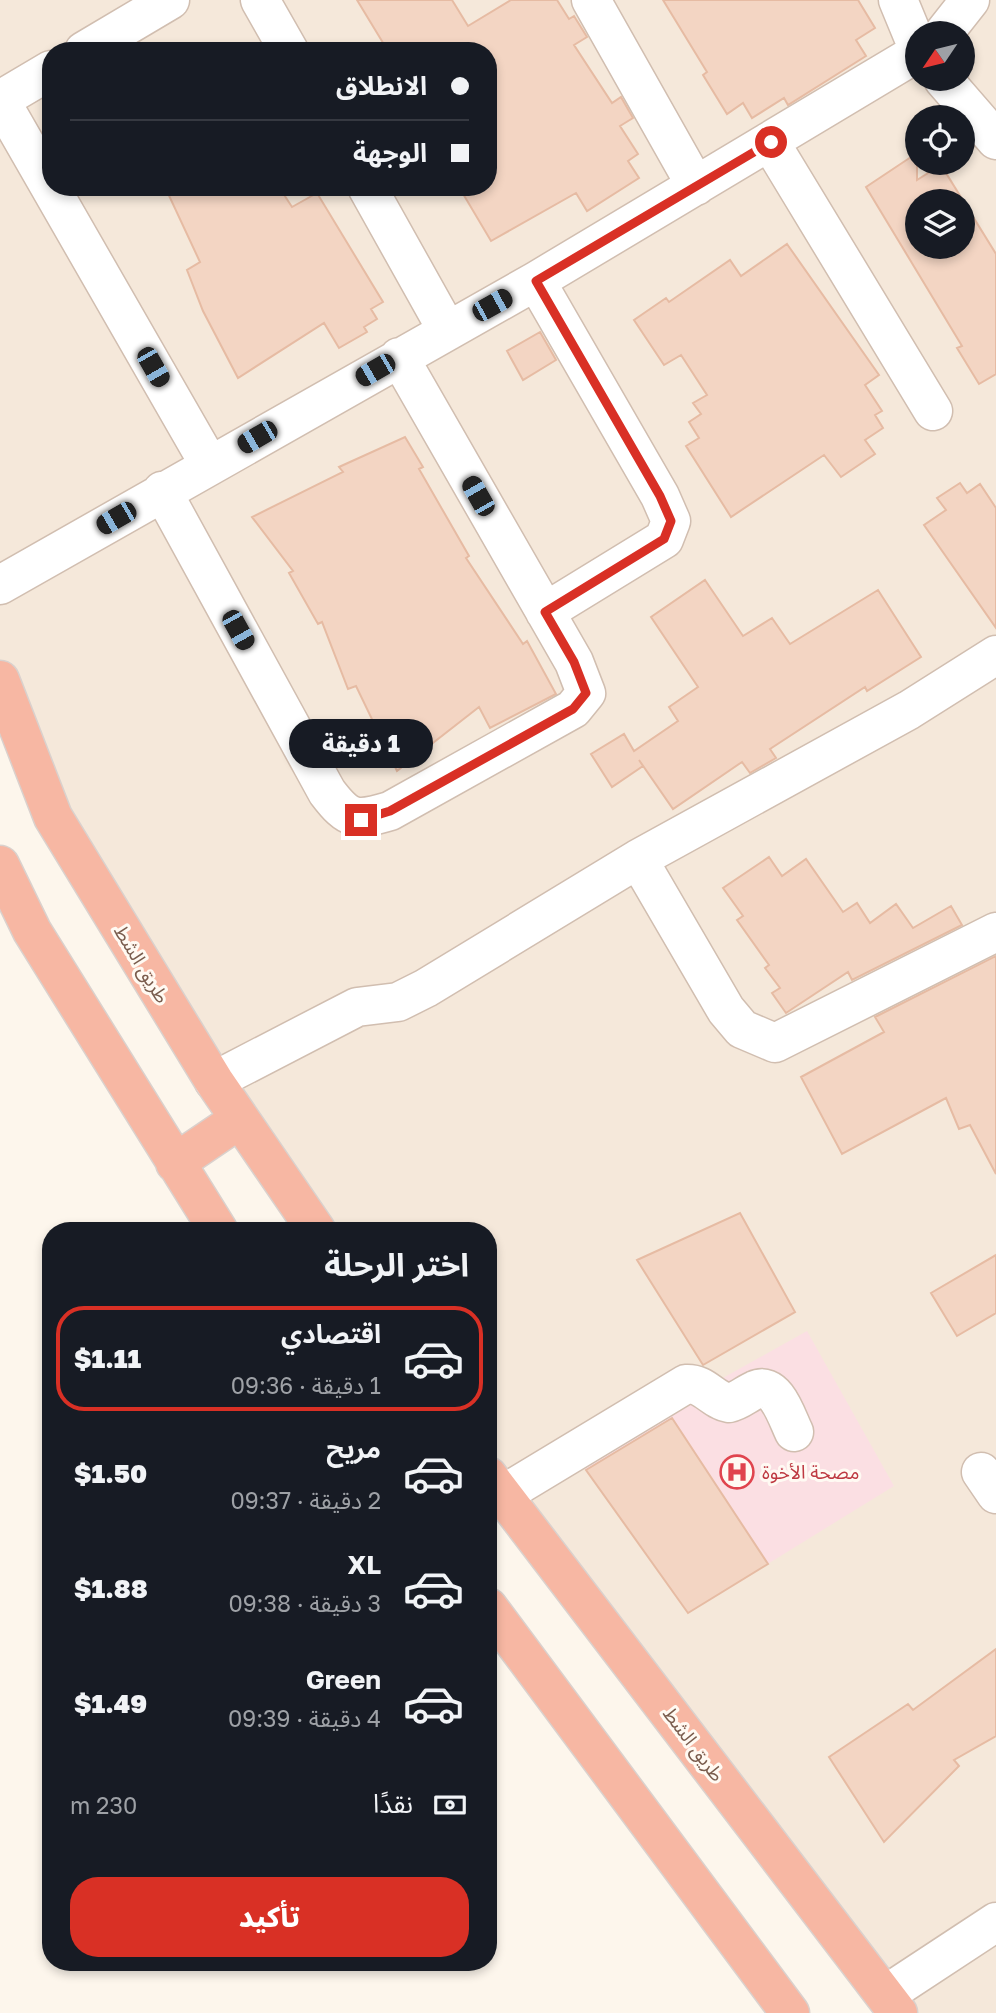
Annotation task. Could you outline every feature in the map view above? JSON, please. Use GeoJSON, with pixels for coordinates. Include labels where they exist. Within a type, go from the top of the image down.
{"type":"FeatureCollection","features":[{"type":"Feature","properties":{"kind":"highway","name":"طريق الشط"},"geometry":{"type":"LineString","coordinates":[[0,680],[54,817],[214,1081],[311,1222]]}},
{"type":"Feature","properties":{"kind":"highway"},"geometry":{"type":"LineString","coordinates":[[0,865],[32,931],[213,1222]]}},
{"type":"Feature","properties":{"kind":"highway"},"geometry":{"type":"LineString","coordinates":[[175,1163],[240,1119]]}},
{"type":"Feature","properties":{"kind":"highway","name":"طريق الشط"},"geometry":{"type":"LineString","coordinates":[[497,1489],[892,2004]]}},
{"type":"Feature","properties":{"kind":"highway"},"geometry":{"type":"LineString","coordinates":[[497,1619],[790,2013]]}},
{"type":"Feature","properties":{"kind":"street"},"geometry":{"type":"LineString","coordinates":[[99,42],[170,0]]}},
{"type":"Feature","properties":{"kind":"street"},"geometry":{"type":"LineString","coordinates":[[260,0],[284,42]]}},
{"type":"Feature","properties":{"kind":"street"},"geometry":{"type":"LineString","coordinates":[[591,0],[696,186]]}},
{"type":"Feature","properties":{"kind":"street"},"geometry":{"type":"LineString","coordinates":[[898,0],[907,21]]}},
{"type":"Feature","properties":{"kind":"street"},"geometry":{"type":"LineString","coordinates":[[953,21],[970,0]]}},
{"type":"Feature","properties":{"kind":"street"},"geometry":{"type":"LineString","coordinates":[[0,585],[209,464],[536,281],[905,60]]}},
{"type":"Feature","properties":{"kind":"street"},"geometry":{"type":"LineString","coordinates":[[42,75],[0,100],[42,173]]}},
{"type":"Feature","properties":{"kind":"street"},"geometry":{"type":"LineString","coordinates":[[953,91],[996,140]]}},
{"type":"Feature","properties":{"kind":"street"},"geometry":{"type":"LineString","coordinates":[[771,142],[933,411]]}},
{"type":"Feature","properties":{"kind":"street"},"geometry":{"type":"LineString","coordinates":[[55,196],[209,464]]}},
{"type":"Feature","properties":{"kind":"street"},"geometry":{"type":"LineString","coordinates":[[371,196],[447,330]]}},
{"type":"Feature","properties":{"kind":"street"},"geometry":{"type":"LineString","coordinates":[[536,281],[660,496],[671,521],[664,539],[545,612]]}},
{"type":"Feature","properties":{"kind":"street"},"geometry":{"type":"LineString","coordinates":[[162,491],[327,792],[341,811],[361,820],[390,811],[573,709],[586,693],[574,662],[399,357]]}},
{"type":"Feature","properties":{"kind":"street"},"geometry":{"type":"LineString","coordinates":[[214,1081],[358,1007],[387,1005],[407,997],[638,859],[909,710],[996,655]]}},
{"type":"Feature","properties":{"kind":"street"},"geometry":{"type":"LineString","coordinates":[[638,859],[726,1010],[742,1029],[775,1043],[996,932]]}},
{"type":"Feature","properties":{"kind":"street"},"geometry":{"type":"LineString","coordinates":[[497,1485],[686,1384],[699,1385],[716,1398],[729,1403],[756,1389],[766,1388],[775,1394],[794,1432]]}},
{"type":"Feature","properties":{"kind":"street"},"geometry":{"type":"LineString","coordinates":[[892,2004],[996,1922]]}},
{"type":"Feature","properties":{"kind":"shaded area"},"geometry":{"type":"Polygon","coordinates":[[[0,0],[996,0],[996,2013],[898,2013],[497,1488],[497,1222],[311,1222],[214,1081],[0,680],[0,0]]]}},
{"type":"Feature","properties":{"kind":"shaded area","name":"مصحة الأخوة"},"geometry":{"type":"Polygon","coordinates":[[[807,1331],[894,1486],[688,1613],[578,1459],[807,1331]]]}},
{"type":"Feature","properties":{"kind":"building"},"geometry":{"type":"Polygon","coordinates":[[[357,0],[452,0],[468,26],[511,0],[557,0],[569,19],[574,16],[587,37],[574,45],[612,103],[621,97],[633,118],[620,126],[638,154],[628,161],[639,178],[587,211],[576,193],[491,241],[464,196],[497,196],[497,42],[383,42],[357,0]]]}},
{"type":"Feature","properties":{"kind":"building"},"geometry":{"type":"Polygon","coordinates":[[[663,0],[858,0],[875,28],[856,40],[866,56],[788,105],[784,98],[752,118],[743,103],[727,114],[703,75],[707,72],[663,0]]]}},
{"type":"Feature","properties":{"kind":"building"},"geometry":{"type":"Polygon","coordinates":[[[905,161],[905,175],[917,175],[917,180],[925,175],[947,175],[956,189],[905,189],[905,252],[866,187],[905,161]]]}},
{"type":"Feature","properties":{"kind":"building"},"geometry":{"type":"Polygon","coordinates":[[[169,196],[285,196],[292,207],[312,196],[319,196],[383,302],[371,309],[377,319],[364,327],[367,332],[339,348],[324,323],[238,378],[203,311],[187,270],[200,262],[169,196]]]}},
{"type":"Feature","properties":{"kind":"building"},"geometry":{"type":"Polygon","coordinates":[[[975,220],[996,254],[996,374],[979,384],[957,348],[962,346],[909,259],[975,259],[975,220]]]}},
{"type":"Feature","properties":{"kind":"building"},"geometry":{"type":"Polygon","coordinates":[[[787,244],[879,375],[865,385],[882,411],[875,415],[883,428],[865,440],[875,454],[841,477],[824,455],[731,517],[686,446],[699,438],[689,422],[701,414],[693,403],[707,395],[681,355],[664,365],[634,320],[666,298],[669,302],[730,260],[741,276],[787,244]]]}},
{"type":"Feature","properties":{"kind":"building"},"geometry":{"type":"Polygon","coordinates":[[[540,332],[556,360],[523,380],[507,351],[540,332]]]}},
{"type":"Feature","properties":{"kind":"building"},"geometry":{"type":"Polygon","coordinates":[[[405,437],[423,467],[419,469],[469,556],[466,558],[523,644],[527,641],[556,694],[490,728],[479,707],[397,771],[356,686],[348,689],[322,622],[318,624],[289,573],[293,571],[252,517],[343,472],[339,467],[405,437]]]}},
{"type":"Feature","properties":{"kind":"building"},"geometry":{"type":"Polygon","coordinates":[[[960,483],[967,493],[980,484],[996,508],[996,628],[924,525],[946,510],[937,498],[960,483]]]}},
{"type":"Feature","properties":{"kind":"building"},"geometry":{"type":"Polygon","coordinates":[[[705,580],[743,636],[772,618],[790,644],[878,590],[921,657],[867,691],[865,687],[770,749],[776,758],[750,773],[742,762],[673,809],[639,760],[643,766],[612,787],[591,754],[624,734],[634,751],[678,721],[669,707],[698,687],[651,617],[705,580]]]}},
{"type":"Feature","properties":{"kind":"building"},"geometry":{"type":"Polygon","coordinates":[[[769,857],[782,876],[806,859],[843,912],[857,903],[870,923],[896,904],[913,928],[951,906],[962,925],[852,980],[848,972],[786,1013],[772,993],[780,988],[765,968],[769,965],[737,920],[743,916],[723,888],[769,857]]]}},
{"type":"Feature","properties":{"kind":"building"},"geometry":{"type":"Polygon","coordinates":[[[996,956],[996,1174],[970,1125],[959,1129],[946,1098],[842,1154],[801,1077],[884,1032],[875,1017],[996,956]]]}},
{"type":"Feature","properties":{"kind":"building"},"geometry":{"type":"Polygon","coordinates":[[[740,1213],[795,1312],[703,1365],[637,1260],[740,1213]]]}},
{"type":"Feature","properties":{"kind":"building"},"geometry":{"type":"Polygon","coordinates":[[[996,1255],[996,1313],[957,1336],[931,1293],[996,1255]]]}},
{"type":"Feature","properties":{"kind":"building"},"geometry":{"type":"Polygon","coordinates":[[[672,1418],[768,1564],[688,1613],[586,1470],[672,1418]]]}},
{"type":"Feature","properties":{"kind":"building"},"geometry":{"type":"Polygon","coordinates":[[[996,1649],[996,1736],[954,1760],[959,1766],[884,1842],[829,1757],[908,1704],[913,1710],[996,1649]]]}},
{"type":"Feature","properties":{"kind":"place","name":"مصحة الأخوة"},"geometry":{"type":"Point","coordinates":[737,1472]}},
{"type":"Feature","properties":{"kind":"route"},"geometry":{"type":"LineString","coordinates":[[361,820],[390,811],[573,709],[586,693],[574,662],[545,612],[664,539],[671,521],[660,496],[536,281],[771,142]]}}]}
